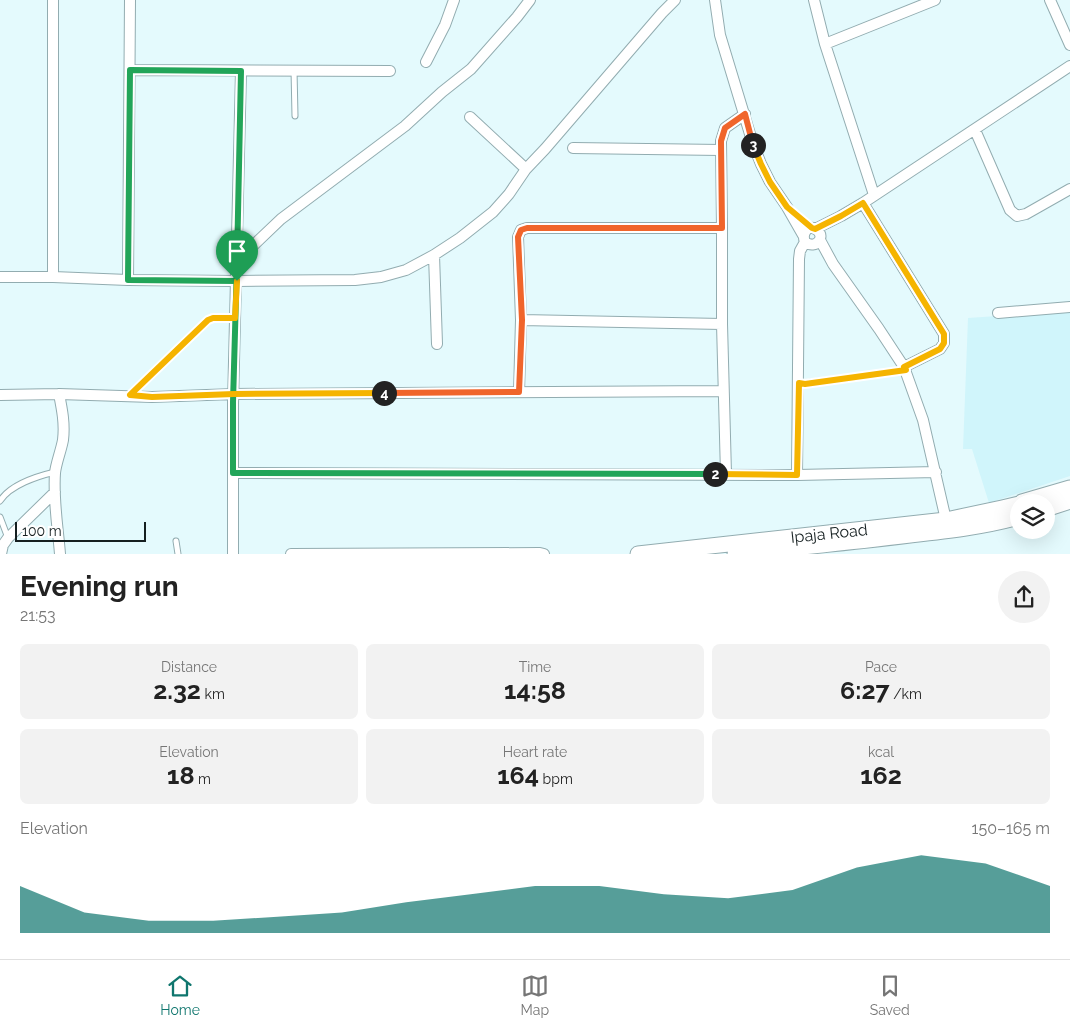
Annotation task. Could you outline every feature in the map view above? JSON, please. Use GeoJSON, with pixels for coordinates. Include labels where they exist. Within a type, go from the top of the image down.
{"type":"FeatureCollection","features":[{"type":"Feature","properties":{"kind":"main road","name":"Ipaja Road"},"geometry":{"type":"LineString","coordinates":[[1055,499],[1070,488]]}},
{"type":"Feature","properties":{"kind":"main road","name":"Ipaja Road"},"geometry":{"type":"LineString","coordinates":[[1055,504],[1070,501]]}},
{"type":"Feature","properties":{"kind":"main road","name":"Ipaja Road"},"geometry":{"type":"LineString","coordinates":[[638,554],[946,520],[1010,506]]}},
{"type":"Feature","properties":{"kind":"main road","name":"Ipaja Road"},"geometry":{"type":"LineString","coordinates":[[735,554],[960,529],[1010,520]]}},
{"type":"Feature","properties":{"kind":"street"},"geometry":{"type":"LineString","coordinates":[[53,0],[53,277]]}},
{"type":"Feature","properties":{"kind":"street"},"geometry":{"type":"LineString","coordinates":[[128,280],[130,0]]}},
{"type":"Feature","properties":{"kind":"street"},"geometry":{"type":"LineString","coordinates":[[426,62],[445,25],[454,0]]}},
{"type":"Feature","properties":{"kind":"street"},"geometry":{"type":"LineString","coordinates":[[237,261],[281,219],[405,126],[472,68],[530,0]]}},
{"type":"Feature","properties":{"kind":"street"},"geometry":{"type":"LineString","coordinates":[[0,277],[237,281],[355,280],[381,277],[406,270],[460,238],[493,212],[509,194],[526,168],[545,149],[675,0]]}},
{"type":"Feature","properties":{"kind":"street"},"geometry":{"type":"LineString","coordinates":[[716,0],[720,34],[753,144],[770,182],[812,240]]}},
{"type":"Feature","properties":{"kind":"street"},"geometry":{"type":"LineString","coordinates":[[814,0],[825,44],[874,195]]}},
{"type":"Feature","properties":{"kind":"street"},"geometry":{"type":"LineString","coordinates":[[825,44],[919,3],[935,0]]}},
{"type":"Feature","properties":{"kind":"street"},"geometry":{"type":"LineString","coordinates":[[1050,0],[1070,45]]}},
{"type":"Feature","properties":{"kind":"street"},"geometry":{"type":"LineString","coordinates":[[946,520],[923,420],[905,368],[833,264],[805,232],[808,229],[841,216],[863,203],[1070,66]]}},
{"type":"Feature","properties":{"kind":"street"},"geometry":{"type":"LineString","coordinates":[[130,70],[390,71]]}},
{"type":"Feature","properties":{"kind":"street"},"geometry":{"type":"LineString","coordinates":[[233,554],[235,318],[241,71]]}},
{"type":"Feature","properties":{"kind":"street"},"geometry":{"type":"LineString","coordinates":[[726,474],[723,392],[721,141],[725,128],[745,114]]}},
{"type":"Feature","properties":{"kind":"street"},"geometry":{"type":"LineString","coordinates":[[470,117],[526,168]]}},
{"type":"Feature","properties":{"kind":"street"},"geometry":{"type":"LineString","coordinates":[[975,130],[1010,210],[1017,216],[1026,214],[1070,189]]}},
{"type":"Feature","properties":{"kind":"street"},"geometry":{"type":"LineString","coordinates":[[573,148],[721,150]]}},
{"type":"Feature","properties":{"kind":"street"},"geometry":{"type":"LineString","coordinates":[[863,203],[944,334],[944,343],[940,349],[905,368]]}},
{"type":"Feature","properties":{"kind":"street"},"geometry":{"type":"LineString","coordinates":[[787,207],[813,228]]}},
{"type":"Feature","properties":{"kind":"street"},"geometry":{"type":"LineString","coordinates":[[797,475],[800,251],[841,216]]}},
{"type":"Feature","properties":{"kind":"street"},"geometry":{"type":"LineString","coordinates":[[519,392],[522,320],[518,237],[521,230],[527,228],[722,228]]}},
{"type":"Feature","properties":{"kind":"street"},"geometry":{"type":"LineString","coordinates":[[434,255],[437,344]]}},
{"type":"Feature","properties":{"kind":"street"},"geometry":{"type":"LineString","coordinates":[[998,313],[1070,307]]}},
{"type":"Feature","properties":{"kind":"street"},"geometry":{"type":"LineString","coordinates":[[522,320],[722,324]]}},
{"type":"Feature","properties":{"kind":"street"},"geometry":{"type":"LineString","coordinates":[[0,395],[60,394],[152,397],[234,394],[723,392]]}},
{"type":"Feature","properties":{"kind":"street"},"geometry":{"type":"LineString","coordinates":[[60,394],[64,424],[55,472],[60,554]]}},
{"type":"Feature","properties":{"kind":"street"},"geometry":{"type":"LineString","coordinates":[[233,473],[797,475],[936,472]]}},
{"type":"Feature","properties":{"kind":"street"},"geometry":{"type":"LineString","coordinates":[[1,554],[3,544],[8,538],[55,492]]}},
{"type":"Feature","properties":{"kind":"street"},"geometry":{"type":"LineString","coordinates":[[291,554],[544,554]]}},
{"type":"Feature","properties":{"kind":"lane"},"geometry":{"type":"LineString","coordinates":[[294,70],[295,116]]}},
{"type":"Feature","properties":{"kind":"lane"},"geometry":{"type":"LineString","coordinates":[[130,395],[208,320],[213,318],[235,318]]}},
{"type":"Feature","properties":{"kind":"lane"},"geometry":{"type":"LineString","coordinates":[[799,383],[824,381],[905,368]]}},
{"type":"Feature","properties":{"kind":"lane"},"geometry":{"type":"LineString","coordinates":[[0,501],[4,496],[29,480],[55,472]]}},
{"type":"Feature","properties":{"kind":"lane"},"geometry":{"type":"LineString","coordinates":[[0,517],[8,538]]}},
{"type":"Feature","properties":{"kind":"lane"},"geometry":{"type":"LineString","coordinates":[[176,541],[178,554]]}},
{"type":"Feature","properties":{"kind":"shaded area"},"geometry":{"type":"Polygon","coordinates":[[[1070,311],[1070,476],[1016,494],[1010,494],[1010,496],[989,503],[972,449],[963,449],[968,318],[1070,311]]]}},
{"type":"Feature","properties":{"kind":"route"},"geometry":{"type":"LineString","coordinates":[[237,281],[128,280],[130,70],[241,71],[237,281],[235,318],[234,394],[233,402],[233,473],[797,475],[799,383],[805,384],[906,370],[904,367],[940,349],[944,343],[944,334],[863,203],[815,229],[812,228],[787,207],[770,182],[753,144],[745,114],[725,128],[722,135],[722,228],[527,228],[521,230],[518,237],[522,320],[519,392],[234,394],[152,397],[130,395],[208,320],[213,318],[235,318],[237,281]]}}]}
